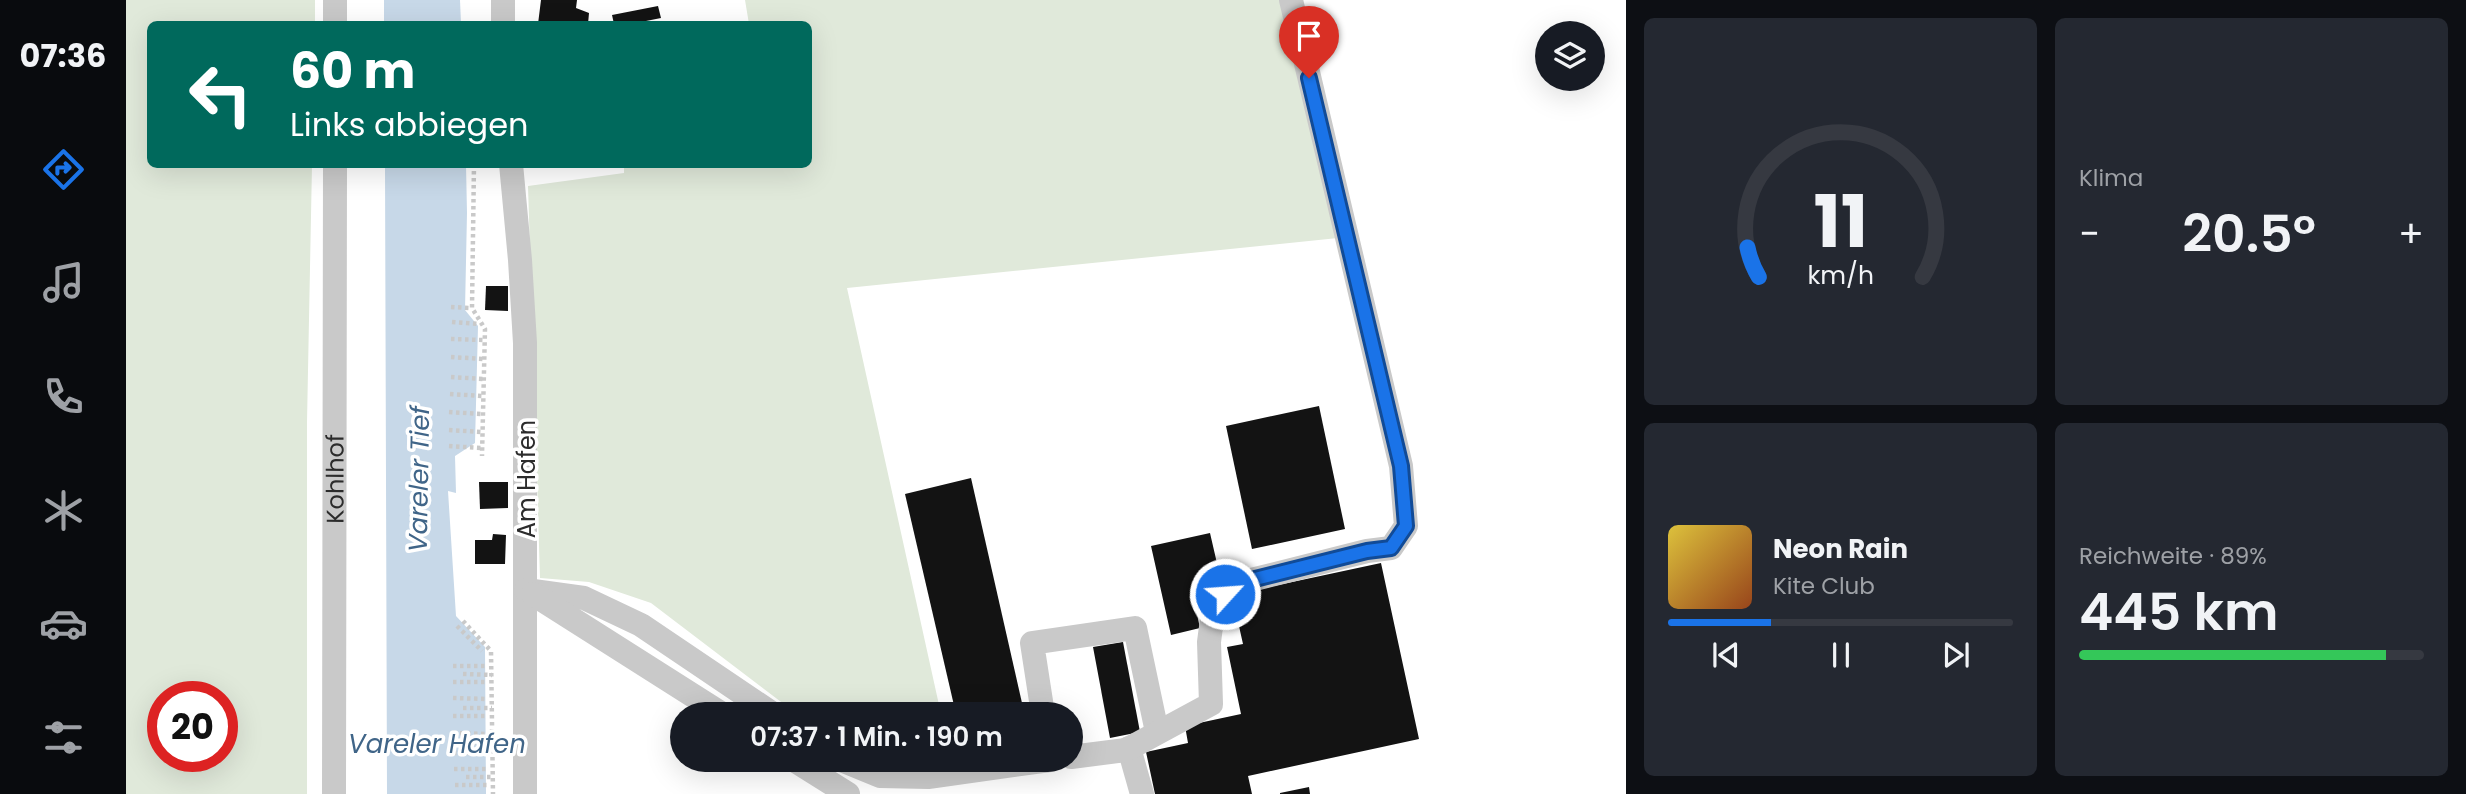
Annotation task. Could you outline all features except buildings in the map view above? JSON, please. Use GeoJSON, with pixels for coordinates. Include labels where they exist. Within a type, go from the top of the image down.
{"type":"FeatureCollection","features":[{"type":"Feature","properties":{"kind":"street"},"geometry":{"type":"LineString","coordinates":[[335,0],[335,21]]}},
{"type":"Feature","properties":{"kind":"street"},"geometry":{"type":"LineString","coordinates":[[503,0],[503,21]]}},
{"type":"Feature","properties":{"kind":"street"},"geometry":{"type":"LineString","coordinates":[[1083,755],[1129,748],[1211,704],[1209,642],[1214,604],[1235,584],[1367,551],[1391,548],[1406,526],[1401,466],[1291,0]]}},
{"type":"Feature","properties":{"kind":"street","name":"Kohlhof"},"geometry":{"type":"LineString","coordinates":[[334,794],[335,168]]}},
{"type":"Feature","properties":{"kind":"street","name":"Am Hafen"},"geometry":{"type":"LineString","coordinates":[[511,168],[525,343],[525,794]]}},
{"type":"Feature","properties":{"kind":"street"},"geometry":{"type":"LineString","coordinates":[[526,590],[703,702]]}},
{"type":"Feature","properties":{"kind":"street"},"geometry":{"type":"LineString","coordinates":[[526,590],[584,598],[641,625],[755,702]]}},
{"type":"Feature","properties":{"kind":"street"},"geometry":{"type":"LineString","coordinates":[[1041,702],[1032,643],[1135,628],[1157,732]]}},
{"type":"Feature","properties":{"kind":"street"},"geometry":{"type":"LineString","coordinates":[[1129,748],[1142,794]]}},
{"type":"Feature","properties":{"kind":"street"},"geometry":{"type":"LineString","coordinates":[[813,772],[848,794]]}},
{"type":"Feature","properties":{"kind":"street"},"geometry":{"type":"LineString","coordinates":[[872,772],[880,775],[928,777],[964,772]]}},
{"type":"Feature","properties":{"kind":"path"},"geometry":{"type":"LineString","coordinates":[[474,168],[472,308],[485,329],[482,456]]}},
{"type":"Feature","properties":{"kind":"path"},"geometry":{"type":"LineString","coordinates":[[451,307],[470,308]]}},
{"type":"Feature","properties":{"kind":"path"},"geometry":{"type":"LineString","coordinates":[[452,322],[480,324]]}},
{"type":"Feature","properties":{"kind":"path"},"geometry":{"type":"LineString","coordinates":[[451,339],[483,341]]}},
{"type":"Feature","properties":{"kind":"path"},"geometry":{"type":"LineString","coordinates":[[451,357],[484,359]]}},
{"type":"Feature","properties":{"kind":"path"},"geometry":{"type":"LineString","coordinates":[[451,377],[483,379]]}},
{"type":"Feature","properties":{"kind":"path"},"geometry":{"type":"LineString","coordinates":[[450,394],[482,396]]}},
{"type":"Feature","properties":{"kind":"path"},"geometry":{"type":"LineString","coordinates":[[449,412],[481,414]]}},
{"type":"Feature","properties":{"kind":"path"},"geometry":{"type":"LineString","coordinates":[[449,430],[481,432]]}},
{"type":"Feature","properties":{"kind":"path"},"geometry":{"type":"LineString","coordinates":[[449,446],[481,448]]}},
{"type":"Feature","properties":{"kind":"path"},"geometry":{"type":"LineString","coordinates":[[463,621],[491,651],[493,794]]}},
{"type":"Feature","properties":{"kind":"path"},"geometry":{"type":"LineString","coordinates":[[457,626],[482,651]]}},
{"type":"Feature","properties":{"kind":"path"},"geometry":{"type":"LineString","coordinates":[[453,666],[488,666]]}},
{"type":"Feature","properties":{"kind":"path"},"geometry":{"type":"LineString","coordinates":[[463,674],[492,675]]}},
{"type":"Feature","properties":{"kind":"path"},"geometry":{"type":"LineString","coordinates":[[453,682],[488,682]]}},
{"type":"Feature","properties":{"kind":"path"},"geometry":{"type":"LineString","coordinates":[[453,698],[488,699]]}},
{"type":"Feature","properties":{"kind":"path"},"geometry":{"type":"LineString","coordinates":[[463,709],[492,708]]}},
{"type":"Feature","properties":{"kind":"path"},"geometry":{"type":"LineString","coordinates":[[453,716],[488,716]]}},
{"type":"Feature","properties":{"kind":"path"},"geometry":{"type":"LineString","coordinates":[[453,733],[488,734]]}},
{"type":"Feature","properties":{"kind":"path"},"geometry":{"type":"LineString","coordinates":[[465,743],[492,743]]}},
{"type":"Feature","properties":{"kind":"path"},"geometry":{"type":"LineString","coordinates":[[453,753],[488,753]]}},
{"type":"Feature","properties":{"kind":"path"},"geometry":{"type":"LineString","coordinates":[[454,769],[489,769]]}},
{"type":"Feature","properties":{"kind":"path"},"geometry":{"type":"LineString","coordinates":[[466,777],[493,777]]}},
{"type":"Feature","properties":{"kind":"path"},"geometry":{"type":"LineString","coordinates":[[455,785],[489,785]]}},
{"type":"Feature","properties":{"kind":"green space"},"geometry":{"type":"Polygon","coordinates":[[[126,0],[315,0],[315,21],[147,21],[147,168],[312,168],[307,422],[307,794],[126,794],[126,0]]]}},
{"type":"Feature","properties":{"kind":"green space"},"geometry":{"type":"Polygon","coordinates":[[[745,0],[1283,0],[1338,238],[847,288],[938,702],[781,702],[651,603],[589,582],[540,578],[528,186],[624,173],[624,168],[812,168],[812,21],[748,21],[745,0]]]}},
{"type":"Feature","properties":{"kind":"water"},"geometry":{"type":"Polygon","coordinates":[[[384,0],[460,0],[461,21],[384,21],[384,0]]]}},
{"type":"Feature","properties":{"kind":"water","name":"Vareler Hafen"},"geometry":{"type":"Polygon","coordinates":[[[385,168],[466,168],[465,310],[478,326],[475,443],[455,456],[456,493],[448,491],[456,616],[485,647],[486,794],[387,794],[385,168]]]}},
{"type":"Feature","properties":{"kind":"route"},"geometry":{"type":"LineString","coordinates":[[1225,594],[1235,584],[1367,551],[1391,548],[1406,526],[1401,466],[1309,78]]}},
{"type":"Feature","properties":{"kind":"water label","name":"Vareler Tief"},"geometry":{"type":"Point","coordinates":[419,479]}}]}
